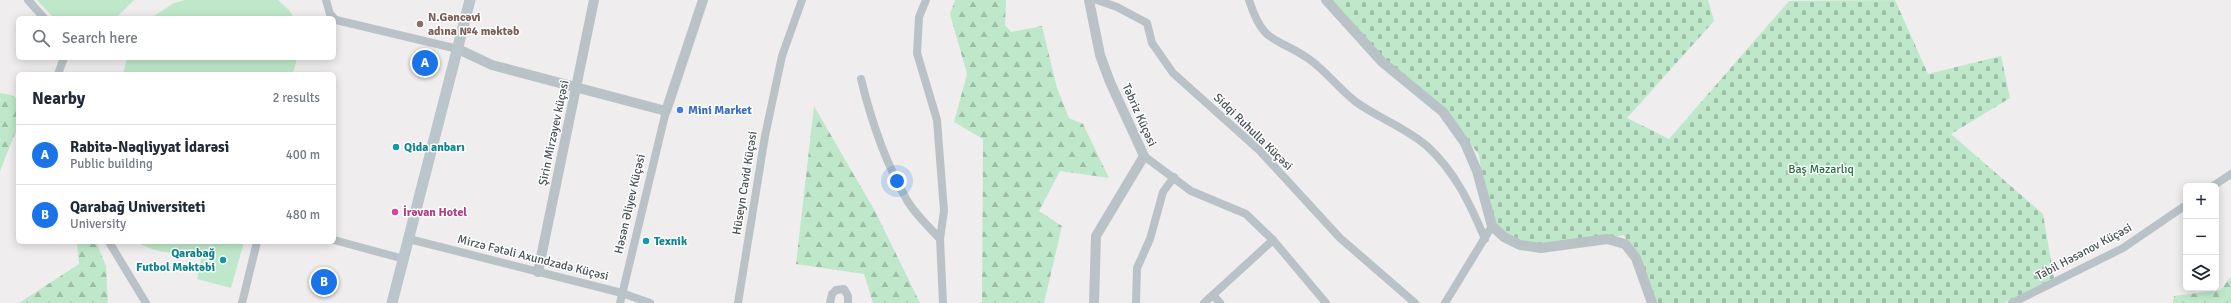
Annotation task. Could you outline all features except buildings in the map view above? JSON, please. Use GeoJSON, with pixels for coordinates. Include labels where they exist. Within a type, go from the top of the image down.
{"type":"FeatureCollection","features":[{"type":"Feature","properties":{"kind":"main road"},"geometry":{"type":"LineString","coordinates":[[392,303],[470,0]]}},
{"type":"Feature","properties":{"kind":"street"},"geometry":{"type":"LineString","coordinates":[[28,0],[42,16]]}},
{"type":"Feature","properties":{"kind":"street"},"geometry":{"type":"LineString","coordinates":[[326,0],[332,16]]}},
{"type":"Feature","properties":{"kind":"street","name":"Şirin Mirzəyev küçəsi"},"geometry":{"type":"LineString","coordinates":[[538,272],[594,0]]}},
{"type":"Feature","properties":{"kind":"street","name":"Həsən Əliyev Küçəsi"},"geometry":{"type":"LineString","coordinates":[[620,303],[666,111],[703,0]]}},
{"type":"Feature","properties":{"kind":"street","name":"Hüseyn Cavid Küçəsi"},"geometry":{"type":"LineString","coordinates":[[738,303],[765,136],[782,56],[802,0]]}},
{"type":"Feature","properties":{"kind":"street"},"geometry":{"type":"LineString","coordinates":[[926,0],[920,17],[917,53],[937,120],[944,211],[940,239],[943,303]]}},
{"type":"Feature","properties":{"kind":"street","name":"Təbriz Küçəsi"},"geometry":{"type":"LineString","coordinates":[[1089,0],[1100,55],[1110,82],[1144,156],[1096,236],[1094,303]]}},
{"type":"Feature","properties":{"kind":"street","name":"Sidqi Ruhulla Küçəsi"},"geometry":{"type":"LineString","coordinates":[[1097,0],[1116,7],[1148,23],[1152,43],[1173,73],[1259,150],[1340,238],[1415,303]]}},
{"type":"Feature","properties":{"kind":"street"},"geometry":{"type":"LineString","coordinates":[[1249,0],[1256,22],[1268,37],[1309,59],[1355,101],[1427,146],[1452,172],[1468,199],[1485,239]]}},
{"type":"Feature","properties":{"kind":"street"},"geometry":{"type":"LineString","coordinates":[[1326,0],[1382,62],[1443,112],[1464,143],[1477,171],[1492,226],[1504,237],[1520,245],[1541,248],[1607,239],[1625,244],[1636,258],[1652,303]]}},
{"type":"Feature","properties":{"kind":"street"},"geometry":{"type":"LineString","coordinates":[[336,20],[458,49],[492,65],[666,111]]}},
{"type":"Feature","properties":{"kind":"street"},"geometry":{"type":"LineString","coordinates":[[59,72],[63,60]]}},
{"type":"Feature","properties":{"kind":"street"},"geometry":{"type":"LineString","coordinates":[[861,79],[870,118],[908,202],[940,239]]}},
{"type":"Feature","properties":{"kind":"street"},"geometry":{"type":"LineString","coordinates":[[1144,156],[1191,191],[1246,214],[1273,240],[1326,303]]}},
{"type":"Feature","properties":{"kind":"street"},"geometry":{"type":"LineString","coordinates":[[2218,183],[2231,174]]}},
{"type":"Feature","properties":{"kind":"street"},"geometry":{"type":"LineString","coordinates":[[1136,303],[1137,268],[1150,239],[1163,192],[1174,177]]}},
{"type":"Feature","properties":{"kind":"street","name":"Tabil Həsənov Küçəsi"},"geometry":{"type":"LineString","coordinates":[[2012,303],[2122,248],[2183,207]]}},
{"type":"Feature","properties":{"kind":"street"},"geometry":{"type":"LineString","coordinates":[[1445,303],[1492,226]]}},
{"type":"Feature","properties":{"kind":"street","name":"Mirzə Fətəli Axundzadə Küçəsi"},"geometry":{"type":"LineString","coordinates":[[409,239],[622,293],[650,303]]}},
{"type":"Feature","properties":{"kind":"street"},"geometry":{"type":"LineString","coordinates":[[1204,303],[1273,240]]}},
{"type":"Feature","properties":{"kind":"street"},"geometry":{"type":"LineString","coordinates":[[336,241],[404,259]]}},
{"type":"Feature","properties":{"kind":"street"},"geometry":{"type":"LineString","coordinates":[[110,244],[146,303]]}},
{"type":"Feature","properties":{"kind":"street"},"geometry":{"type":"LineString","coordinates":[[242,303],[257,244]]}},
{"type":"Feature","properties":{"kind":"street"},"geometry":{"type":"LineString","coordinates":[[830,303],[832,294],[836,290],[844,289],[848,296],[848,303]]}},
{"type":"Feature","properties":{"kind":"street"},"geometry":{"type":"LineString","coordinates":[[1213,294],[1220,303]]}},
{"type":"Feature","properties":{"kind":"green space"},"geometry":{"type":"Polygon","coordinates":[[[37,0],[134,0],[118,16],[52,16],[37,0]]]}},
{"type":"Feature","properties":{"kind":"green space"},"geometry":{"type":"Polygon","coordinates":[[[185,0],[278,0],[289,10],[293,16],[154,16],[174,3],[185,0]]]}},
{"type":"Feature","properties":{"kind":"green space"},"geometry":{"type":"Polygon","coordinates":[[[955,0],[1006,0],[1005,25],[1011,32],[1042,26],[1057,88],[1069,118],[1083,124],[1109,178],[1060,171],[1039,211],[1062,226],[1044,303],[982,303],[983,139],[954,122],[967,74],[950,14],[955,0]]]}},
{"type":"Feature","properties":{"kind":"green space","name":"Baş Məzarlıq"},"geometry":{"type":"Polygon","coordinates":[[[1327,0],[1708,0],[1714,21],[1627,118],[1669,139],[1789,1],[1895,0],[1928,74],[2001,56],[2010,98],[1951,134],[2043,214],[2054,278],[2004,303],[1652,303],[1624,235],[1571,245],[1532,248],[1498,229],[1483,186],[1479,155],[1449,115],[1383,60],[1327,0]]]}},
{"type":"Feature","properties":{"kind":"green space"},"geometry":{"type":"Polygon","coordinates":[[[126,60],[296,60],[292,72],[124,72],[126,60]]]}},
{"type":"Feature","properties":{"kind":"green space"},"geometry":{"type":"Polygon","coordinates":[[[0,93],[11,95],[16,98],[16,131],[0,171],[0,93]]]}},
{"type":"Feature","properties":{"kind":"green space"},"geometry":{"type":"Polygon","coordinates":[[[814,106],[876,213],[920,303],[873,303],[864,274],[796,264],[814,106]]]}},
{"type":"Feature","properties":{"kind":"green space"},"geometry":{"type":"Polygon","coordinates":[[[77,244],[97,244],[106,266],[108,303],[19,303],[79,264],[77,244]]]}},
{"type":"Feature","properties":{"kind":"green space"},"geometry":{"type":"Polygon","coordinates":[[[141,244],[243,244],[231,288],[197,279],[202,254],[194,252],[163,252],[141,244]]]}},
{"type":"Feature","properties":{"kind":"green space"},"geometry":{"type":"Polygon","coordinates":[[[2231,276],[2231,303],[2173,303],[2174,296],[2221,290],[2231,276]]]}},
{"type":"Feature","properties":{"kind":"place","name":"N.Gəncəvi adına №4 məktəb"},"geometry":{"type":"Point","coordinates":[420,24]}},
{"type":"Feature","properties":{"kind":"place","name":"Rabitə-Nəqliyyat İdarəsi"},"geometry":{"type":"Point","coordinates":[425,63]}},
{"type":"Feature","properties":{"kind":"place","name":"Mini Market"},"geometry":{"type":"Point","coordinates":[680,110]}},
{"type":"Feature","properties":{"kind":"place","name":"Qida anbarı"},"geometry":{"type":"Point","coordinates":[396,147]}},
{"type":"Feature","properties":{"kind":"place","name":"İrəvan Hotel"},"geometry":{"type":"Point","coordinates":[395,212]}},
{"type":"Feature","properties":{"kind":"place","name":"Texnik"},"geometry":{"type":"Point","coordinates":[646,241]}},
{"type":"Feature","properties":{"kind":"place","name":"Qarabağ Futbol Məktəbi"},"geometry":{"type":"Point","coordinates":[223,260]}},
{"type":"Feature","properties":{"kind":"place","name":"Qarabağ Universiteti"},"geometry":{"type":"Point","coordinates":[324,282]}}]}
